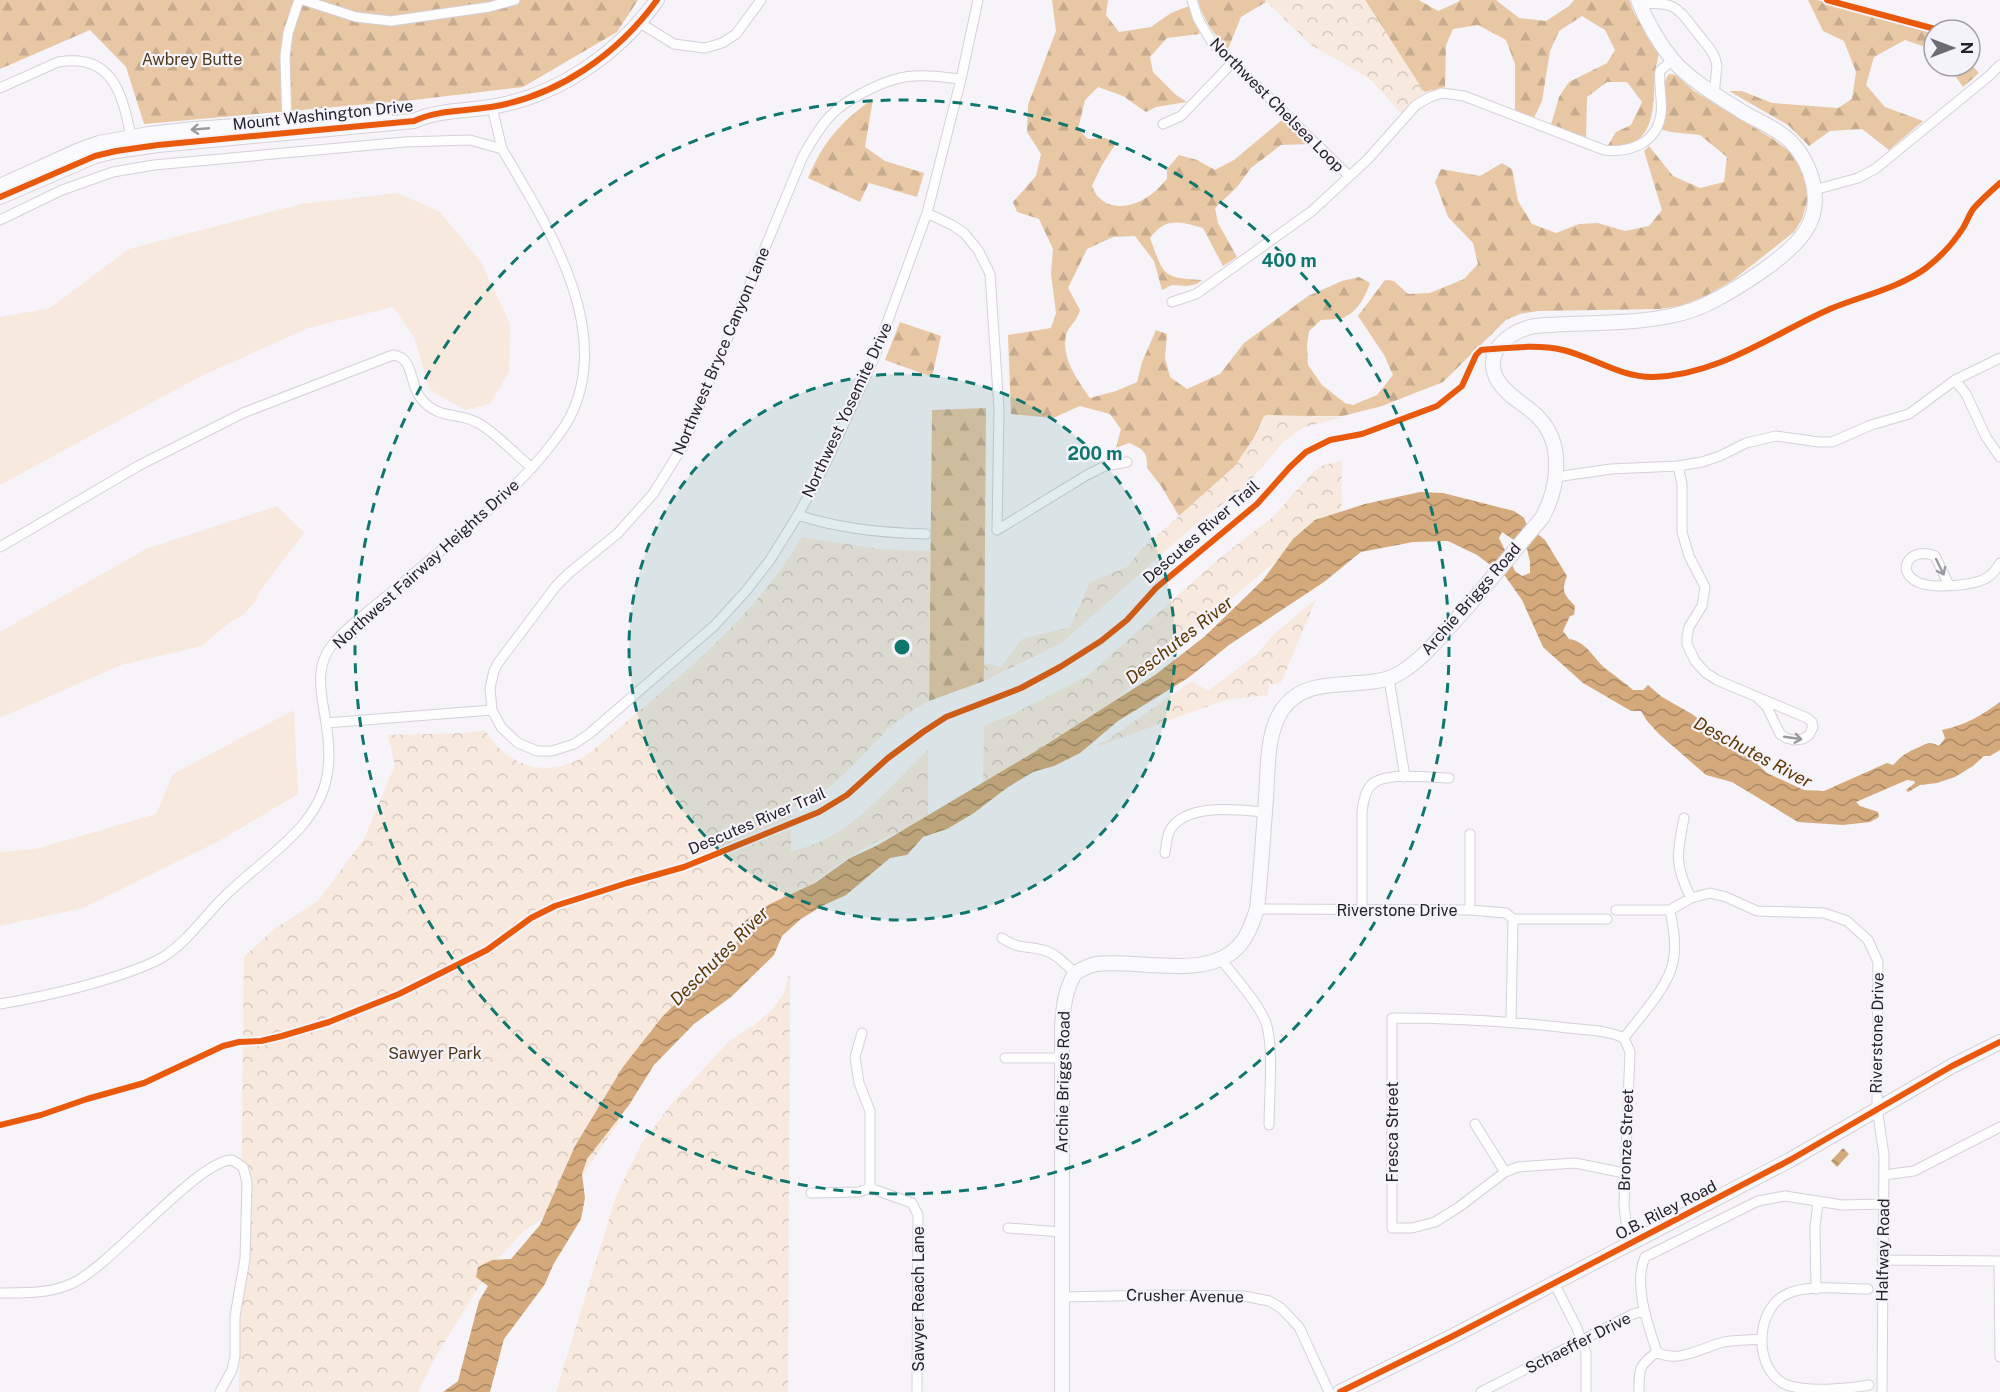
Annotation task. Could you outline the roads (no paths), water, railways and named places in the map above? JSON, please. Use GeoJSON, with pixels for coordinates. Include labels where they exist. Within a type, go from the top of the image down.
{"type":"FeatureCollection","features":[{"type":"Feature","properties":{"kind":"street"},"geometry":{"type":"LineString","coordinates":[[287,128],[285,56],[288,33],[301,0],[356,17],[391,21],[489,7],[515,0]]}},
{"type":"Feature","properties":{"kind":"street","name":"Mount Washington Drive"},"geometry":{"type":"LineString","coordinates":[[0,186],[99,143],[132,143],[287,128],[414,121],[426,116],[492,107],[535,95],[585,70],[616,46],[640,23],[657,0]]}},
{"type":"Feature","properties":{"kind":"street"},"geometry":{"type":"LineString","coordinates":[[640,23],[674,44],[705,48],[722,43],[736,34],[761,0]]}},
{"type":"Feature","properties":{"kind":"street","name":"Northwest Yosemite Drive"},"geometry":{"type":"LineString","coordinates":[[492,710],[509,736],[531,750],[542,752],[560,750],[582,739],[714,626],[770,560],[825,465],[875,356],[927,213],[961,79],[978,0]]}},
{"type":"Feature","properties":{"kind":"street","name":"Northwest Chelsea Loop"},"geometry":{"type":"LineString","coordinates":[[1192,0],[1198,19],[1212,42],[1349,176]]}},
{"type":"Feature","properties":{"kind":"street"},"geometry":{"type":"LineString","coordinates":[[1639,2],[1664,3],[1685,15],[1715,57],[1717,66],[1714,94]]}},
{"type":"Feature","properties":{"kind":"street","name":"Archie Briggs Road"},"geometry":{"type":"LineString","coordinates":[[1221,959],[1241,944],[1250,930],[1257,909],[1270,751],[1275,725],[1282,710],[1296,696],[1311,688],[1389,679],[1411,666],[1428,651],[1542,518],[1556,477],[1554,449],[1544,425],[1498,380],[1494,371],[1494,361],[1497,349],[1503,340],[1521,329],[1534,326],[1670,316],[1712,302],[1740,286],[1798,240],[1807,229],[1813,214],[1814,190],[1805,160],[1790,142],[1714,94],[1672,60],[1639,2]]}},
{"type":"Feature","properties":{"kind":"street"},"geometry":{"type":"LineString","coordinates":[[0,88],[58,62],[69,60],[91,63],[101,68],[117,86],[123,101],[132,143]]}},
{"type":"Feature","properties":{"kind":"street"},"geometry":{"type":"LineString","coordinates":[[1172,302],[1196,294],[1312,212],[1368,159],[1416,105],[1430,97],[1442,93],[1464,96],[1604,150],[1635,148],[1644,143],[1658,125],[1661,116],[1660,71],[1672,60]]}},
{"type":"Feature","properties":{"kind":"street"},"geometry":{"type":"LineString","coordinates":[[1163,124],[1181,116],[1233,62]]}},
{"type":"Feature","properties":{"kind":"street"},"geometry":{"type":"LineString","coordinates":[[1814,190],[1858,178],[1875,169],[2000,65]]}},
{"type":"Feature","properties":{"kind":"street","name":"Northwest Bryce Canyon Lane"},"geometry":{"type":"LineString","coordinates":[[492,710],[490,688],[498,663],[556,586],[617,534],[653,494],[683,446],[812,139],[832,113],[862,93],[895,79],[928,76],[961,79]]}},
{"type":"Feature","properties":{"kind":"street","name":"Northwest Fairway Heights Drive"},"geometry":{"type":"LineString","coordinates":[[0,1004],[88,986],[165,956],[187,938],[223,897],[289,838],[320,799],[327,772],[326,723],[320,675],[324,659],[333,644],[358,620],[510,491],[563,430],[577,402],[583,371],[583,328],[572,284],[556,246],[502,149],[492,107]]}},
{"type":"Feature","properties":{"kind":"street"},"geometry":{"type":"LineString","coordinates":[[0,220],[62,190],[113,172],[154,165],[405,142],[470,140],[502,149]]}},
{"type":"Feature","properties":{"kind":"street","name":"Mount Washington Drive"},"geometry":{"type":"LineString","coordinates":[[0,197],[132,143]]}},
{"type":"Feature","properties":{"kind":"street"},"geometry":{"type":"LineString","coordinates":[[927,213],[964,233],[978,250],[990,274],[999,409],[997,530],[1087,475],[1105,466],[1127,462]]}},
{"type":"Feature","properties":{"kind":"street"},"geometry":{"type":"LineString","coordinates":[[0,547],[138,466],[243,413],[393,355],[401,356],[407,362],[415,390],[422,401],[440,414],[468,418],[479,423],[531,468]]}},
{"type":"Feature","properties":{"kind":"street"},"geometry":{"type":"LineString","coordinates":[[1556,477],[1611,469],[1678,466],[1711,459],[1746,443],[1776,436],[1832,442],[1872,425],[1909,414],[1955,380],[2000,358]]}},
{"type":"Feature","properties":{"kind":"street"},"geometry":{"type":"LineString","coordinates":[[1955,380],[1966,394],[1986,437],[2000,457]]}},
{"type":"Feature","properties":{"kind":"street"},"geometry":{"type":"LineString","coordinates":[[1678,466],[1682,484],[1682,532],[1689,556],[1705,587],[1702,606],[1689,627],[1687,645],[1695,661],[1706,673],[1717,680],[1807,718],[1812,722],[1813,727],[1809,735],[1803,739],[1794,740],[1780,734],[1767,707],[1757,697]]}},
{"type":"Feature","properties":{"kind":"street"},"geometry":{"type":"LineString","coordinates":[[798,515],[814,521],[878,533],[926,534]]}},
{"type":"Feature","properties":{"kind":"street"},"geometry":{"type":"LineString","coordinates":[[1948,585],[1935,556],[1921,552],[1908,560],[1909,575],[1914,580],[1920,583],[1948,585],[1977,582],[1988,577],[2000,563]]}},
{"type":"Feature","properties":{"kind":"street"},"geometry":{"type":"LineString","coordinates":[[1389,679],[1405,777]]}},
{"type":"Feature","properties":{"kind":"street"},"geometry":{"type":"LineString","coordinates":[[326,723],[492,710]]}},
{"type":"Feature","properties":{"kind":"street"},"geometry":{"type":"LineString","coordinates":[[1362,910],[1362,812],[1364,798],[1371,785],[1382,779],[1449,778]]}},
{"type":"Feature","properties":{"kind":"street"},"geometry":{"type":"LineString","coordinates":[[1165,853],[1170,830],[1189,816],[1219,808],[1265,812]]}},
{"type":"Feature","properties":{"kind":"street"},"geometry":{"type":"LineString","coordinates":[[1684,818],[1677,862],[1691,898]]}},
{"type":"Feature","properties":{"kind":"street"},"geometry":{"type":"LineString","coordinates":[[1470,834],[1470,910]]}},
{"type":"Feature","properties":{"kind":"street","name":"Riverstone Drive"},"geometry":{"type":"LineString","coordinates":[[1616,910],[1670,910],[1691,898],[1710,893],[1726,897],[1757,911],[1824,913],[1847,921],[1868,940],[1878,962],[1877,1108]]}},
{"type":"Feature","properties":{"kind":"street","name":"Riverstone Drive"},"geometry":{"type":"LineString","coordinates":[[1257,909],[1470,910],[1506,913],[1513,919],[1607,919]]}},
{"type":"Feature","properties":{"kind":"street"},"geometry":{"type":"LineString","coordinates":[[1624,1038],[1658,994],[1673,964],[1674,932],[1670,910]]}},
{"type":"Feature","properties":{"kind":"street"},"geometry":{"type":"LineString","coordinates":[[1511,1022],[1513,919]]}},
{"type":"Feature","properties":{"kind":"street"},"geometry":{"type":"LineString","coordinates":[[1002,938],[1014,946],[1045,950],[1056,956],[1075,973],[1086,967],[1100,964],[1197,964],[1221,959],[1257,1007],[1266,1023],[1270,1042],[1269,1125]]}},
{"type":"Feature","properties":{"kind":"street","name":"Archie Briggs Road"},"geometry":{"type":"LineString","coordinates":[[1062,1392],[1062,1058],[1064,1002],[1067,987],[1075,973]]}},
{"type":"Feature","properties":{"kind":"street","name":"Fresca Street"},"geometry":{"type":"LineString","coordinates":[[1624,1038],[1608,1032],[1511,1022],[1458,1018],[1392,1018],[1392,1228],[1425,1226],[1435,1222],[1505,1172],[1518,1167],[1575,1163],[1624,1173]]}},
{"type":"Feature","properties":{"kind":"street"},"geometry":{"type":"LineString","coordinates":[[862,1033],[855,1057],[859,1083],[870,1111],[870,1188]]}},
{"type":"Feature","properties":{"kind":"street","name":"Bronze Street"},"geometry":{"type":"LineString","coordinates":[[1624,1038],[1630,1052],[1624,1206],[1626,1222],[1636,1240]]}},
{"type":"Feature","properties":{"kind":"street","name":"O.B. Riley Road"},"geometry":{"type":"LineString","coordinates":[[1344,1391],[1790,1161],[1877,1108],[2000,1042]]}},
{"type":"Feature","properties":{"kind":"street"},"geometry":{"type":"LineString","coordinates":[[1005,1058],[1062,1058]]}},
{"type":"Feature","properties":{"kind":"street","name":"Halfway Road"},"geometry":{"type":"LineString","coordinates":[[1877,1108],[1883,1137],[1884,1175],[1882,1392]]}},
{"type":"Feature","properties":{"kind":"street"},"geometry":{"type":"LineString","coordinates":[[1474,1124],[1505,1172]]}},
{"type":"Feature","properties":{"kind":"street"},"geometry":{"type":"LineString","coordinates":[[1884,1175],[1899,1175],[1914,1171],[2000,1128]]}},
{"type":"Feature","properties":{"kind":"street"},"geometry":{"type":"LineString","coordinates":[[0,1293],[26,1294],[50,1291],[71,1284],[87,1275],[109,1258],[189,1184],[207,1170],[229,1159],[243,1167],[247,1182],[245,1259],[235,1316],[235,1356],[232,1370],[220,1392]]}},
{"type":"Feature","properties":{"kind":"street","name":"Sawyer Reach Lane"},"geometry":{"type":"LineString","coordinates":[[812,1193],[860,1192],[870,1188],[912,1203],[918,1215],[917,1392]]}},
{"type":"Feature","properties":{"kind":"street"},"geometry":{"type":"LineString","coordinates":[[1762,1339],[1725,1342],[1680,1356],[1669,1357],[1657,1352],[1644,1311],[1641,1267],[1646,1257],[1758,1201],[1785,1196],[1842,1205],[1884,1204]]}},
{"type":"Feature","properties":{"kind":"street"},"geometry":{"type":"LineString","coordinates":[[1816,1289],[1815,1227],[1818,1202]]}},
{"type":"Feature","properties":{"kind":"street"},"geometry":{"type":"LineString","coordinates":[[1008,1228],[1062,1232]]}},
{"type":"Feature","properties":{"kind":"street"},"geometry":{"type":"LineString","coordinates":[[1882,1260],[2000,1261],[2000,1357]]}},
{"type":"Feature","properties":{"kind":"street"},"geometry":{"type":"LineString","coordinates":[[1554,1283],[1586,1353],[1586,1392]]}},
{"type":"Feature","properties":{"kind":"street"},"geometry":{"type":"LineString","coordinates":[[1868,1289],[1797,1290],[1785,1294],[1775,1301],[1762,1326],[1762,1339],[1766,1359],[1773,1374],[1788,1385],[1802,1390],[1869,1384]]}},
{"type":"Feature","properties":{"kind":"street","name":"Crusher Avenue"},"geometry":{"type":"LineString","coordinates":[[1062,1297],[1244,1296],[1269,1301],[1281,1308],[1299,1327],[1329,1392]]}},
{"type":"Feature","properties":{"kind":"street","name":"Schaeffer Drive"},"geometry":{"type":"LineString","coordinates":[[1481,1392],[1633,1314],[1644,1311]]}},
{"type":"Feature","properties":{"kind":"street"},"geometry":{"type":"LineString","coordinates":[[1639,1392],[1639,1369],[1657,1352]]}},
{"type":"Feature","properties":{"kind":"water"},"geometry":{"type":"Polygon","coordinates":[[[1420,492],[1443,493],[1514,511],[1545,540],[1567,576],[1565,592],[1575,606],[1574,615],[1570,616],[1563,631],[1569,639],[1580,643],[1606,669],[1633,690],[1643,690],[1648,685],[1662,697],[1692,714],[1722,737],[1724,742],[1745,752],[1767,773],[1804,790],[1824,791],[1887,763],[1893,765],[1906,753],[1925,744],[1932,743],[1939,746],[1945,738],[1942,730],[1973,719],[2000,702],[2000,750],[1990,756],[1984,756],[1955,777],[1937,783],[1920,785],[1908,792],[1906,790],[1915,783],[1907,780],[1856,802],[1860,806],[1878,812],[1879,817],[1870,822],[1843,825],[1798,822],[1732,782],[1706,775],[1659,734],[1641,711],[1631,711],[1583,683],[1543,647],[1522,600],[1505,576],[1477,555],[1448,541],[1413,542],[1361,552],[1324,582],[1229,645],[1188,678],[1118,721],[1080,753],[1054,766],[1033,772],[947,829],[923,837],[907,855],[890,858],[846,895],[801,919],[782,936],[774,955],[731,997],[694,1024],[654,1065],[629,1105],[587,1159],[582,1174],[585,1198],[581,1219],[553,1265],[545,1284],[504,1339],[490,1392],[443,1392],[458,1381],[479,1301],[488,1286],[476,1277],[478,1267],[492,1260],[511,1259],[540,1225],[575,1146],[623,1067],[662,1017],[736,944],[746,920],[768,905],[815,883],[850,858],[878,845],[1041,748],[1155,675],[1204,637],[1263,580],[1293,539],[1315,520],[1365,504],[1420,492]],[[1502,532],[1499,538],[1515,571],[1522,576],[1530,573],[1527,549],[1502,532]]]}},
{"type":"Feature","properties":{"kind":"water"},"geometry":{"type":"Polygon","coordinates":[[[1843,1148],[1849,1154],[1837,1167],[1831,1161],[1843,1148]]]}},
{"type":"Feature","properties":{"kind":"park label","name":"Awbrey Butte"},"geometry":{"type":"Point","coordinates":[192,59]}},
{"type":"Feature","properties":{"kind":"park label","name":"Sawyer Park"},"geometry":{"type":"Point","coordinates":[435,1053]}},
{"type":"Feature","properties":{"kind":"water label","name":"Deschutes River"},"geometry":{"type":"Point","coordinates":[1179,640]}},
{"type":"Feature","properties":{"kind":"water label","name":"Deschutes River"},"geometry":{"type":"Point","coordinates":[1753,752]}},
{"type":"Feature","properties":{"kind":"water label","name":"Deschutes River"},"geometry":{"type":"Point","coordinates":[719,956]}}]}
